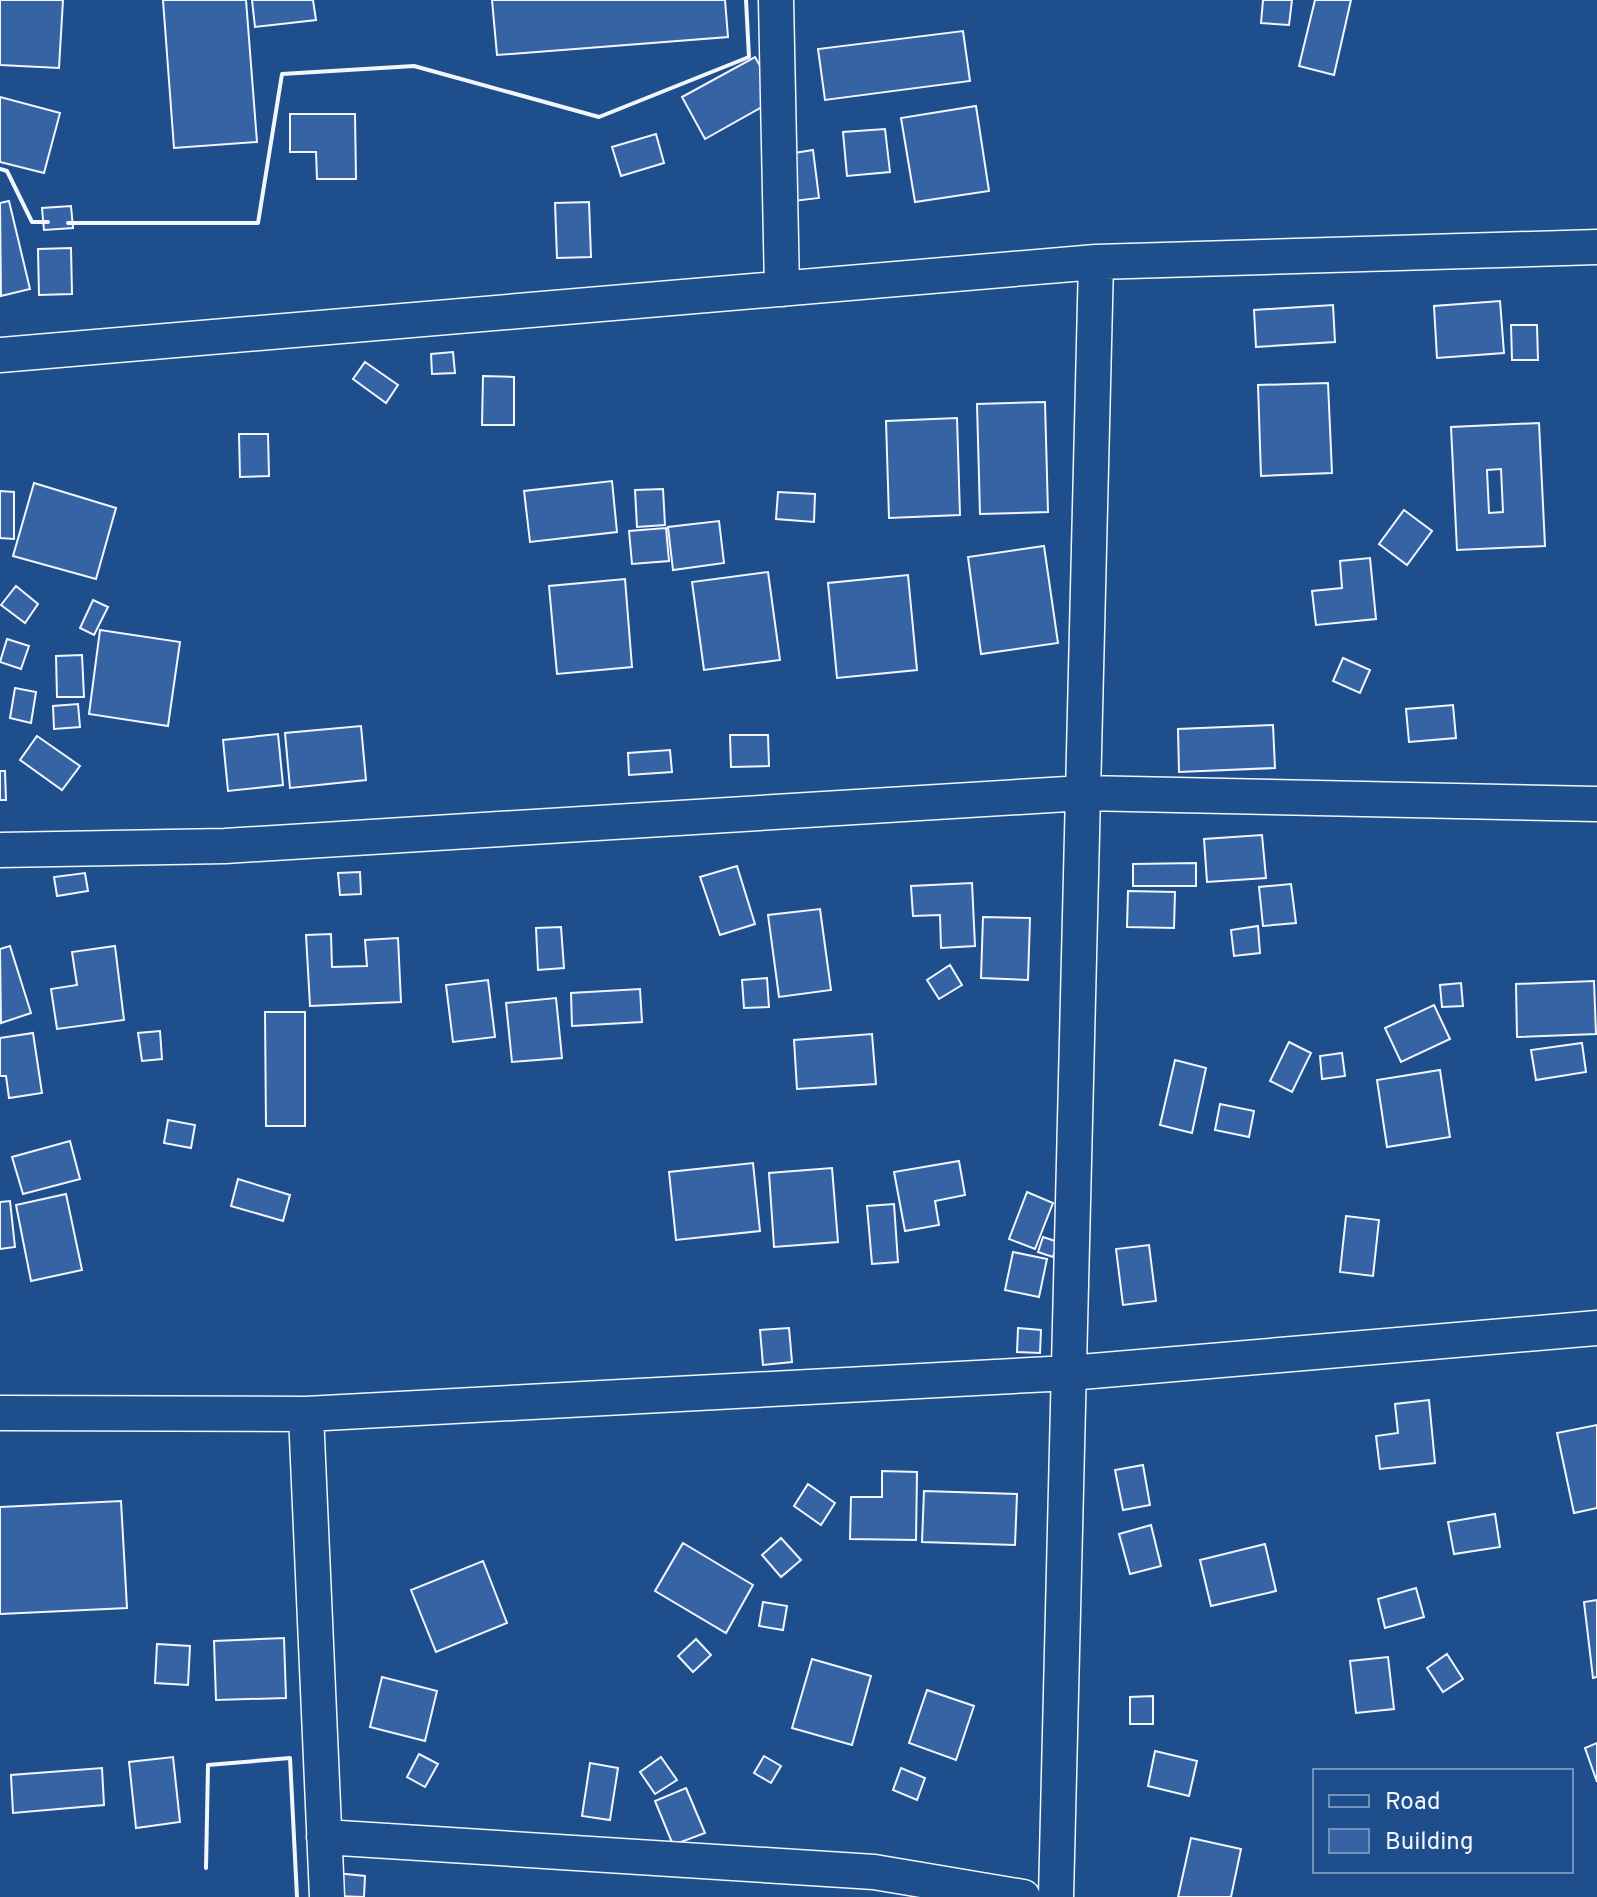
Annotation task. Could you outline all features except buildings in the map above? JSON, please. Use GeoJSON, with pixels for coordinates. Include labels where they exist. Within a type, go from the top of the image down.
{"type":"FeatureCollection","features":[{"type":"Feature","properties":{"kind":"street"},"geometry":{"type":"LineString","coordinates":[[776,0],[782,289]]}},
{"type":"Feature","properties":{"kind":"street"},"geometry":{"type":"LineString","coordinates":[[0,355],[1096,262],[1597,247]]}},
{"type":"Feature","properties":{"kind":"street"},"geometry":{"type":"LineString","coordinates":[[1056,1897],[1096,262]]}},
{"type":"Feature","properties":{"kind":"street"},"geometry":{"type":"LineString","coordinates":[[0,850],[225,846],[1083,793],[1597,804]]}},
{"type":"Feature","properties":{"kind":"street"},"geometry":{"type":"LineString","coordinates":[[0,1413],[306,1414],[1069,1373],[1597,1328]]}},
{"type":"Feature","properties":{"kind":"street"},"geometry":{"type":"LineString","coordinates":[[306,1414],[327,1897]]}},
{"type":"Feature","properties":{"kind":"street"},"geometry":{"type":"LineString","coordinates":[[324,1837],[874,1872],[1023,1897]]}},
{"type":"Feature","properties":{"kind":"wall"},"geometry":{"type":"LineString","coordinates":[[68,223],[258,223],[282,74],[414,66],[599,117],[749,57],[746,0]]}},
{"type":"Feature","properties":{"kind":"wall"},"geometry":{"type":"LineString","coordinates":[[0,169],[7,171],[32,222],[48,222]]}},
{"type":"Feature","properties":{"kind":"wall"},"geometry":{"type":"LineString","coordinates":[[206,1868],[208,1765],[290,1758],[297,1897]]}}]}
